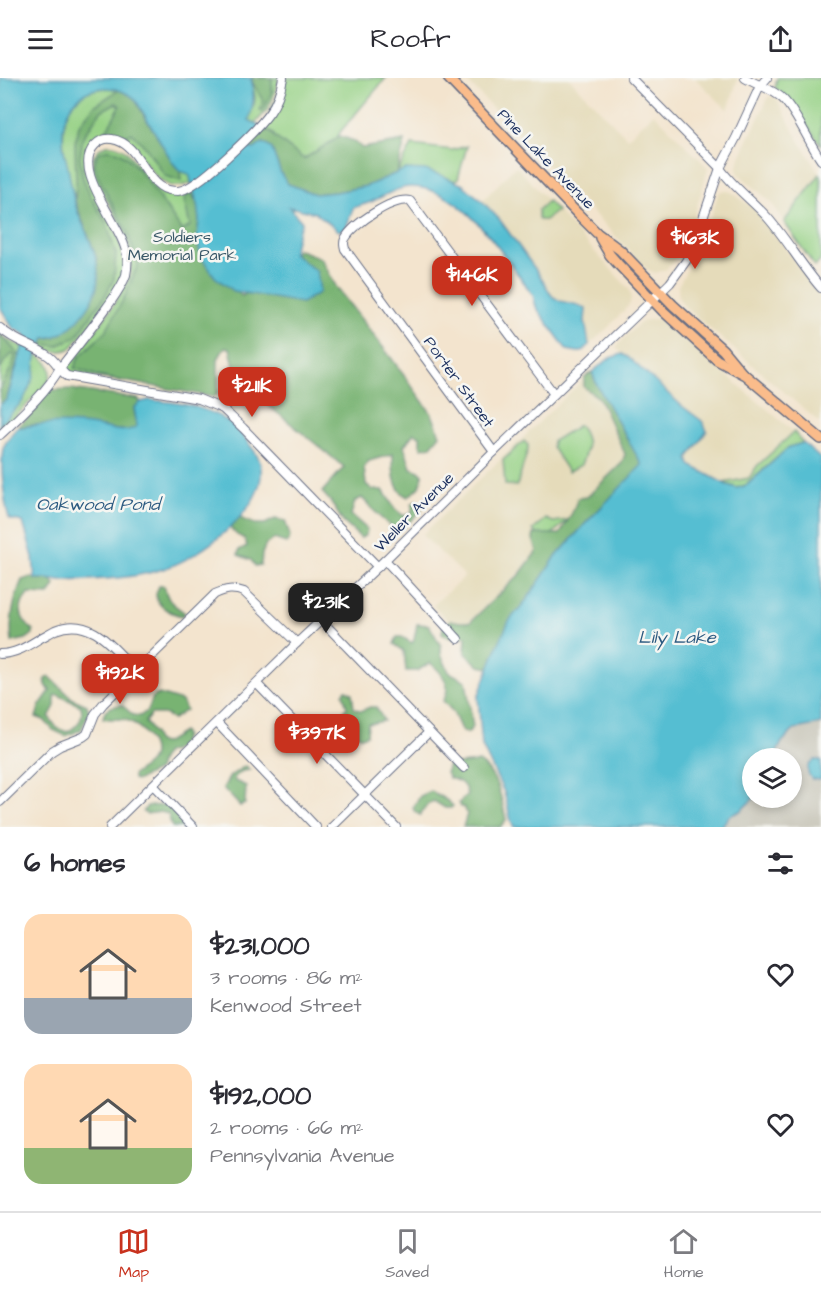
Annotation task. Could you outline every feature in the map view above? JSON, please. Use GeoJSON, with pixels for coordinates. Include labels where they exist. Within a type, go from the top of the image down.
{"type":"FeatureCollection","features":[{"type":"Feature","properties":{"kind":"main road","name":"Pine Lake Avenue"},"geometry":{"type":"LineString","coordinates":[[448,78],[597,233],[620,250],[673,305],[723,350],[742,373],[821,439]]}},
{"type":"Feature","properties":{"kind":"main road","name":"Pine Lake Avenue"},"geometry":{"type":"LineString","coordinates":[[597,233],[610,255],[652,300],[717,360],[742,373]]}},
{"type":"Feature","properties":{"kind":"street"},"geometry":{"type":"LineString","coordinates":[[0,435],[28,409],[54,378],[117,293],[126,275],[128,255],[89,173],[88,158],[93,147],[106,139],[115,140],[130,149],[159,185],[178,191],[192,186],[230,153],[271,111],[284,78]]}},
{"type":"Feature","properties":{"kind":"street"},"geometry":{"type":"LineString","coordinates":[[632,78],[780,233],[821,288]]}},
{"type":"Feature","properties":{"kind":"street"},"geometry":{"type":"LineString","coordinates":[[745,78],[761,82],[783,99],[821,160]]}},
{"type":"Feature","properties":{"kind":"street","name":"Weller Avenue"},"geometry":{"type":"LineString","coordinates":[[110,827],[672,281],[694,245],[720,168],[761,82],[767,78]]}},
{"type":"Feature","properties":{"kind":"street","name":"Porter Street"},"geometry":{"type":"LineString","coordinates":[[494,452],[345,249],[345,239],[350,232],[370,215],[394,203],[407,200],[413,204],[554,394]]}},
{"type":"Feature","properties":{"kind":"street"},"geometry":{"type":"LineString","coordinates":[[0,328],[6,334],[55,360],[67,376],[199,399],[223,410],[378,567]]}},
{"type":"Feature","properties":{"kind":"street"},"geometry":{"type":"LineString","coordinates":[[386,560],[458,639]]}},
{"type":"Feature","properties":{"kind":"street"},"geometry":{"type":"LineString","coordinates":[[0,802],[52,751],[87,734],[95,714],[103,704],[215,594],[226,589],[244,592],[297,643]]}},
{"type":"Feature","properties":{"kind":"street"},"geometry":{"type":"LineString","coordinates":[[322,621],[464,768]]}},
{"type":"Feature","properties":{"kind":"street"},"geometry":{"type":"LineString","coordinates":[[0,654],[20,650],[65,627],[81,627],[102,636],[136,671]]}},
{"type":"Feature","properties":{"kind":"street"},"geometry":{"type":"LineString","coordinates":[[257,684],[396,827]]}},
{"type":"Feature","properties":{"kind":"street"},"geometry":{"type":"LineString","coordinates":[[217,723],[316,827]]}},
{"type":"Feature","properties":{"kind":"street"},"geometry":{"type":"LineString","coordinates":[[332,827],[429,732]]}},
{"type":"Feature","properties":{"kind":"street"},"geometry":{"type":"LineString","coordinates":[[153,785],[193,827]]}},
{"type":"Feature","properties":{"kind":"shaded area"},"geometry":{"type":"Polygon","coordinates":[[[464,78],[569,78],[627,138],[654,113],[708,168],[691,228],[682,249],[672,264],[665,270],[655,273],[647,269],[464,78]]]}},
{"type":"Feature","properties":{"kind":"shaded area"},"geometry":{"type":"Polygon","coordinates":[[[695,78],[738,78],[728,110],[695,78]]]}},
{"type":"Feature","properties":{"kind":"shaded area"},"geometry":{"type":"Polygon","coordinates":[[[769,96],[776,98],[780,104],[820,174],[784,222],[772,203],[739,174],[737,169],[740,157],[769,96]]]}},
{"type":"Feature","properties":{"kind":"shaded area"},"geometry":{"type":"Polygon","coordinates":[[[516,166],[629,289],[630,304],[589,345],[585,321],[578,305],[560,301],[551,296],[538,273],[500,220],[482,201],[516,166]]]}},
{"type":"Feature","properties":{"kind":"shaded area"},"geometry":{"type":"Polygon","coordinates":[[[721,191],[733,193],[754,209],[771,228],[821,296],[821,424],[685,307],[679,298],[678,286],[702,243],[721,191]]]}},
{"type":"Feature","properties":{"kind":"shaded area"},"geometry":{"type":"Polygon","coordinates":[[[658,319],[794,432],[803,443],[794,445],[752,479],[727,485],[690,466],[688,458],[707,431],[702,421],[616,347],[637,325],[647,320],[658,319]]]}},
{"type":"Feature","properties":{"kind":"shaded area"},"geometry":{"type":"Polygon","coordinates":[[[587,376],[627,460],[499,593],[458,631],[433,605],[464,575],[422,535],[587,376]]]}},
{"type":"Feature","properties":{"kind":"shaded area"},"geometry":{"type":"Polygon","coordinates":[[[821,724],[821,827],[721,827],[729,816],[743,808],[802,808],[802,748],[779,748],[795,729],[821,724]]]}},
{"type":"Feature","properties":{"kind":"green space"},"geometry":{"type":"Polygon","coordinates":[[[251,78],[279,78],[267,110],[253,126],[189,184],[175,186],[158,178],[129,143],[120,138],[111,136],[99,138],[91,143],[86,155],[85,169],[117,235],[122,249],[123,272],[108,302],[71,348],[61,351],[43,349],[41,344],[97,260],[71,187],[65,158],[64,131],[69,109],[84,94],[111,88],[254,106],[255,97],[251,78]]]}},
{"type":"Feature","properties":{"kind":"green space"},"geometry":{"type":"Polygon","coordinates":[[[251,78],[272,78],[272,92],[263,111],[260,110],[263,101],[251,78]]]}},
{"type":"Feature","properties":{"kind":"green space","name":"Soldiers Memorial Park"},"geometry":{"type":"Polygon","coordinates":[[[287,78],[386,78],[341,131],[292,211],[220,281],[126,382],[70,374],[67,368],[69,362],[92,336],[130,275],[130,254],[124,232],[93,175],[92,165],[96,152],[106,145],[119,147],[126,151],[159,190],[175,195],[186,194],[214,176],[264,124],[287,78]]]}},
{"type":"Feature","properties":{"kind":"green space"},"geometry":{"type":"Polygon","coordinates":[[[777,78],[821,78],[821,145],[787,98],[775,88],[777,78]]]}},
{"type":"Feature","properties":{"kind":"green space"},"geometry":{"type":"Polygon","coordinates":[[[120,89],[135,99],[180,171],[181,181],[165,176],[147,149],[132,133],[122,139],[119,136],[108,135],[106,131],[120,106],[116,103],[101,111],[83,137],[80,157],[83,178],[106,222],[116,254],[114,279],[104,298],[76,337],[57,346],[41,344],[45,338],[55,337],[97,260],[75,201],[75,142],[79,125],[94,106],[120,89]]]}},
{"type":"Feature","properties":{"kind":"green space"},"geometry":{"type":"Polygon","coordinates":[[[263,131],[271,131],[275,137],[304,159],[340,136],[354,141],[362,148],[405,141],[397,173],[367,186],[315,194],[288,184],[281,174],[272,149],[263,143],[254,149],[247,148],[249,143],[263,131]]]}},
{"type":"Feature","properties":{"kind":"green space"},"geometry":{"type":"Polygon","coordinates":[[[412,145],[452,150],[467,146],[458,179],[455,181],[443,176],[397,173],[412,145]]]}},
{"type":"Feature","properties":{"kind":"green space"},"geometry":{"type":"Polygon","coordinates":[[[108,149],[124,155],[133,164],[182,231],[190,226],[184,200],[192,194],[204,217],[227,281],[242,296],[286,269],[297,249],[321,258],[337,288],[432,414],[440,435],[431,446],[422,448],[420,436],[414,433],[404,446],[411,468],[423,475],[420,487],[408,497],[396,484],[393,454],[369,461],[364,467],[366,484],[373,490],[383,490],[395,509],[404,516],[412,512],[412,504],[416,501],[420,503],[422,510],[404,527],[397,531],[362,498],[355,501],[351,515],[367,529],[366,535],[361,538],[343,522],[322,492],[344,467],[237,380],[230,348],[225,347],[218,359],[218,392],[214,397],[101,377],[74,368],[79,357],[105,332],[124,298],[138,265],[128,234],[97,175],[94,163],[98,153],[108,149]]]}},
{"type":"Feature","properties":{"kind":"green space"},"geometry":{"type":"Polygon","coordinates":[[[820,174],[821,260],[815,267],[784,222],[820,174]]]}},
{"type":"Feature","properties":{"kind":"green space"},"geometry":{"type":"Polygon","coordinates":[[[548,201],[557,211],[545,220],[540,220],[538,210],[548,201]]]}},
{"type":"Feature","properties":{"kind":"green space"},"geometry":{"type":"Polygon","coordinates":[[[0,334],[43,359],[49,365],[51,373],[48,382],[0,431],[0,334]]]}},
{"type":"Feature","properties":{"kind":"green space"},"geometry":{"type":"Polygon","coordinates":[[[0,334],[19,355],[7,399],[0,405],[0,390],[15,355],[12,354],[4,362],[0,371],[0,334]]]}},
{"type":"Feature","properties":{"kind":"green space"},"geometry":{"type":"Polygon","coordinates":[[[592,372],[597,385],[643,465],[555,558],[498,645],[489,668],[479,666],[465,653],[466,636],[451,638],[442,634],[443,627],[450,620],[470,622],[520,574],[537,551],[533,539],[534,534],[560,534],[578,498],[587,497],[622,463],[625,454],[599,398],[584,387],[584,378],[592,372]]]}},
{"type":"Feature","properties":{"kind":"green space"},"geometry":{"type":"Polygon","coordinates":[[[71,389],[138,399],[141,402],[134,408],[137,426],[131,431],[95,426],[34,425],[16,428],[36,410],[42,395],[49,390],[71,389]]]}},
{"type":"Feature","properties":{"kind":"green space"},"geometry":{"type":"Polygon","coordinates":[[[579,425],[585,436],[586,449],[581,465],[568,472],[552,447],[553,441],[579,425]]]}},
{"type":"Feature","properties":{"kind":"green space"},"geometry":{"type":"Polygon","coordinates":[[[794,432],[803,443],[789,447],[746,485],[737,488],[723,483],[749,478],[757,466],[794,432]]]}},
{"type":"Feature","properties":{"kind":"green space"},"geometry":{"type":"Polygon","coordinates":[[[524,441],[528,449],[517,486],[505,485],[503,460],[524,441]]]}},
{"type":"Feature","properties":{"kind":"green space"},"geometry":{"type":"Polygon","coordinates":[[[240,517],[255,524],[265,524],[275,519],[285,521],[290,536],[289,540],[286,543],[274,539],[266,544],[261,565],[255,566],[251,560],[238,555],[239,550],[247,546],[245,539],[230,528],[240,517]]]}},
{"type":"Feature","properties":{"kind":"green space"},"geometry":{"type":"Polygon","coordinates":[[[546,519],[553,522],[567,521],[544,541],[533,530],[546,519]]]}},
{"type":"Feature","properties":{"kind":"green space"},"geometry":{"type":"Polygon","coordinates":[[[31,577],[51,578],[55,585],[49,595],[29,594],[25,599],[21,613],[25,622],[33,630],[33,634],[26,639],[12,642],[12,618],[17,594],[22,580],[31,577]]]}},
{"type":"Feature","properties":{"kind":"green space"},"geometry":{"type":"Polygon","coordinates":[[[159,586],[164,586],[171,602],[185,613],[183,616],[170,612],[159,603],[156,595],[159,586]]]}},
{"type":"Feature","properties":{"kind":"green space"},"geometry":{"type":"Polygon","coordinates":[[[417,624],[429,625],[441,646],[441,654],[449,672],[466,681],[473,727],[468,733],[461,730],[453,712],[443,701],[447,690],[445,680],[439,671],[430,663],[417,671],[406,671],[404,651],[394,644],[397,637],[402,637],[412,643],[417,624]]]}},
{"type":"Feature","properties":{"kind":"green space"},"geometry":{"type":"Polygon","coordinates":[[[49,676],[73,699],[87,705],[89,712],[81,730],[66,736],[53,730],[44,720],[36,717],[40,705],[50,691],[45,679],[49,676]],[[55,695],[55,706],[49,717],[57,728],[67,732],[79,722],[82,715],[81,706],[55,695]]]}},
{"type":"Feature","properties":{"kind":"green space"},"geometry":{"type":"Polygon","coordinates":[[[346,690],[352,693],[354,708],[361,711],[376,707],[384,721],[368,724],[367,735],[362,737],[344,723],[343,712],[347,707],[343,694],[346,690]]]}},
{"type":"Feature","properties":{"kind":"green space"},"geometry":{"type":"Polygon","coordinates":[[[159,694],[182,701],[186,710],[173,719],[164,714],[151,714],[145,722],[154,733],[157,742],[165,743],[183,732],[185,735],[182,744],[166,753],[161,759],[158,770],[136,781],[133,775],[146,766],[153,754],[147,736],[131,722],[123,719],[103,718],[105,711],[122,705],[133,715],[140,716],[148,710],[153,697],[159,694]]]}},
{"type":"Feature","properties":{"kind":"green space"},"geometry":{"type":"Polygon","coordinates":[[[479,762],[491,773],[498,788],[506,820],[500,827],[463,827],[467,814],[459,803],[467,795],[466,791],[462,784],[449,778],[446,773],[449,765],[479,762]]]}},
{"type":"Feature","properties":{"kind":"green space"},"geometry":{"type":"Polygon","coordinates":[[[245,766],[250,770],[242,771],[234,778],[235,781],[246,786],[245,804],[240,806],[223,788],[230,776],[245,766]]]}},
{"type":"Feature","properties":{"kind":"green space"},"geometry":{"type":"Polygon","coordinates":[[[431,791],[453,806],[445,808],[434,801],[428,804],[420,815],[415,812],[413,808],[420,796],[431,791]]]}},
{"type":"Feature","properties":{"kind":"green space"},"geometry":{"type":"Polygon","coordinates":[[[168,805],[178,815],[184,827],[172,827],[168,814],[143,812],[147,806],[168,805]]]}},
{"type":"Feature","properties":{"kind":"water"},"geometry":{"type":"Polygon","coordinates":[[[0,78],[251,78],[253,99],[249,120],[259,125],[263,131],[249,143],[247,148],[254,149],[263,143],[272,149],[281,174],[288,184],[315,194],[336,192],[367,186],[406,169],[425,170],[463,185],[500,220],[552,296],[560,301],[586,309],[585,321],[589,345],[582,352],[567,350],[536,307],[533,295],[480,226],[464,210],[447,198],[429,190],[404,188],[353,208],[346,228],[339,231],[316,213],[289,207],[302,222],[293,253],[317,272],[320,292],[302,303],[234,291],[215,277],[201,257],[197,238],[199,220],[197,203],[189,174],[180,171],[173,163],[135,99],[117,90],[102,88],[88,92],[75,102],[66,116],[63,132],[64,151],[74,200],[96,258],[98,278],[96,290],[79,319],[64,332],[45,338],[36,357],[34,377],[23,401],[0,425],[0,405],[7,399],[26,335],[13,328],[0,307],[0,78]]]}},
{"type":"Feature","properties":{"kind":"water","name":"Lily Lake"},"geometry":{"type":"Polygon","coordinates":[[[622,354],[628,357],[702,421],[707,431],[688,458],[690,465],[727,485],[737,488],[747,485],[789,447],[803,443],[821,459],[821,724],[795,729],[779,748],[742,748],[743,808],[729,816],[721,827],[514,827],[504,792],[482,746],[478,697],[509,621],[555,558],[642,465],[592,372],[610,358],[622,354]]]}},
{"type":"Feature","properties":{"kind":"water","name":"Oakwood Pond"},"geometry":{"type":"Polygon","coordinates":[[[149,400],[185,404],[208,411],[229,422],[238,430],[259,458],[261,465],[259,484],[253,500],[228,530],[212,543],[196,554],[166,568],[146,574],[116,578],[62,581],[35,579],[33,557],[23,522],[9,519],[7,511],[2,464],[3,448],[7,440],[16,428],[46,424],[66,423],[117,430],[132,429],[137,426],[134,408],[141,402],[149,400]]]}},
{"type":"Feature","properties":{"kind":"water"},"geometry":{"type":"Polygon","coordinates":[[[815,760],[821,760],[821,780],[812,779],[808,774],[809,766],[815,760]]]}}]}
